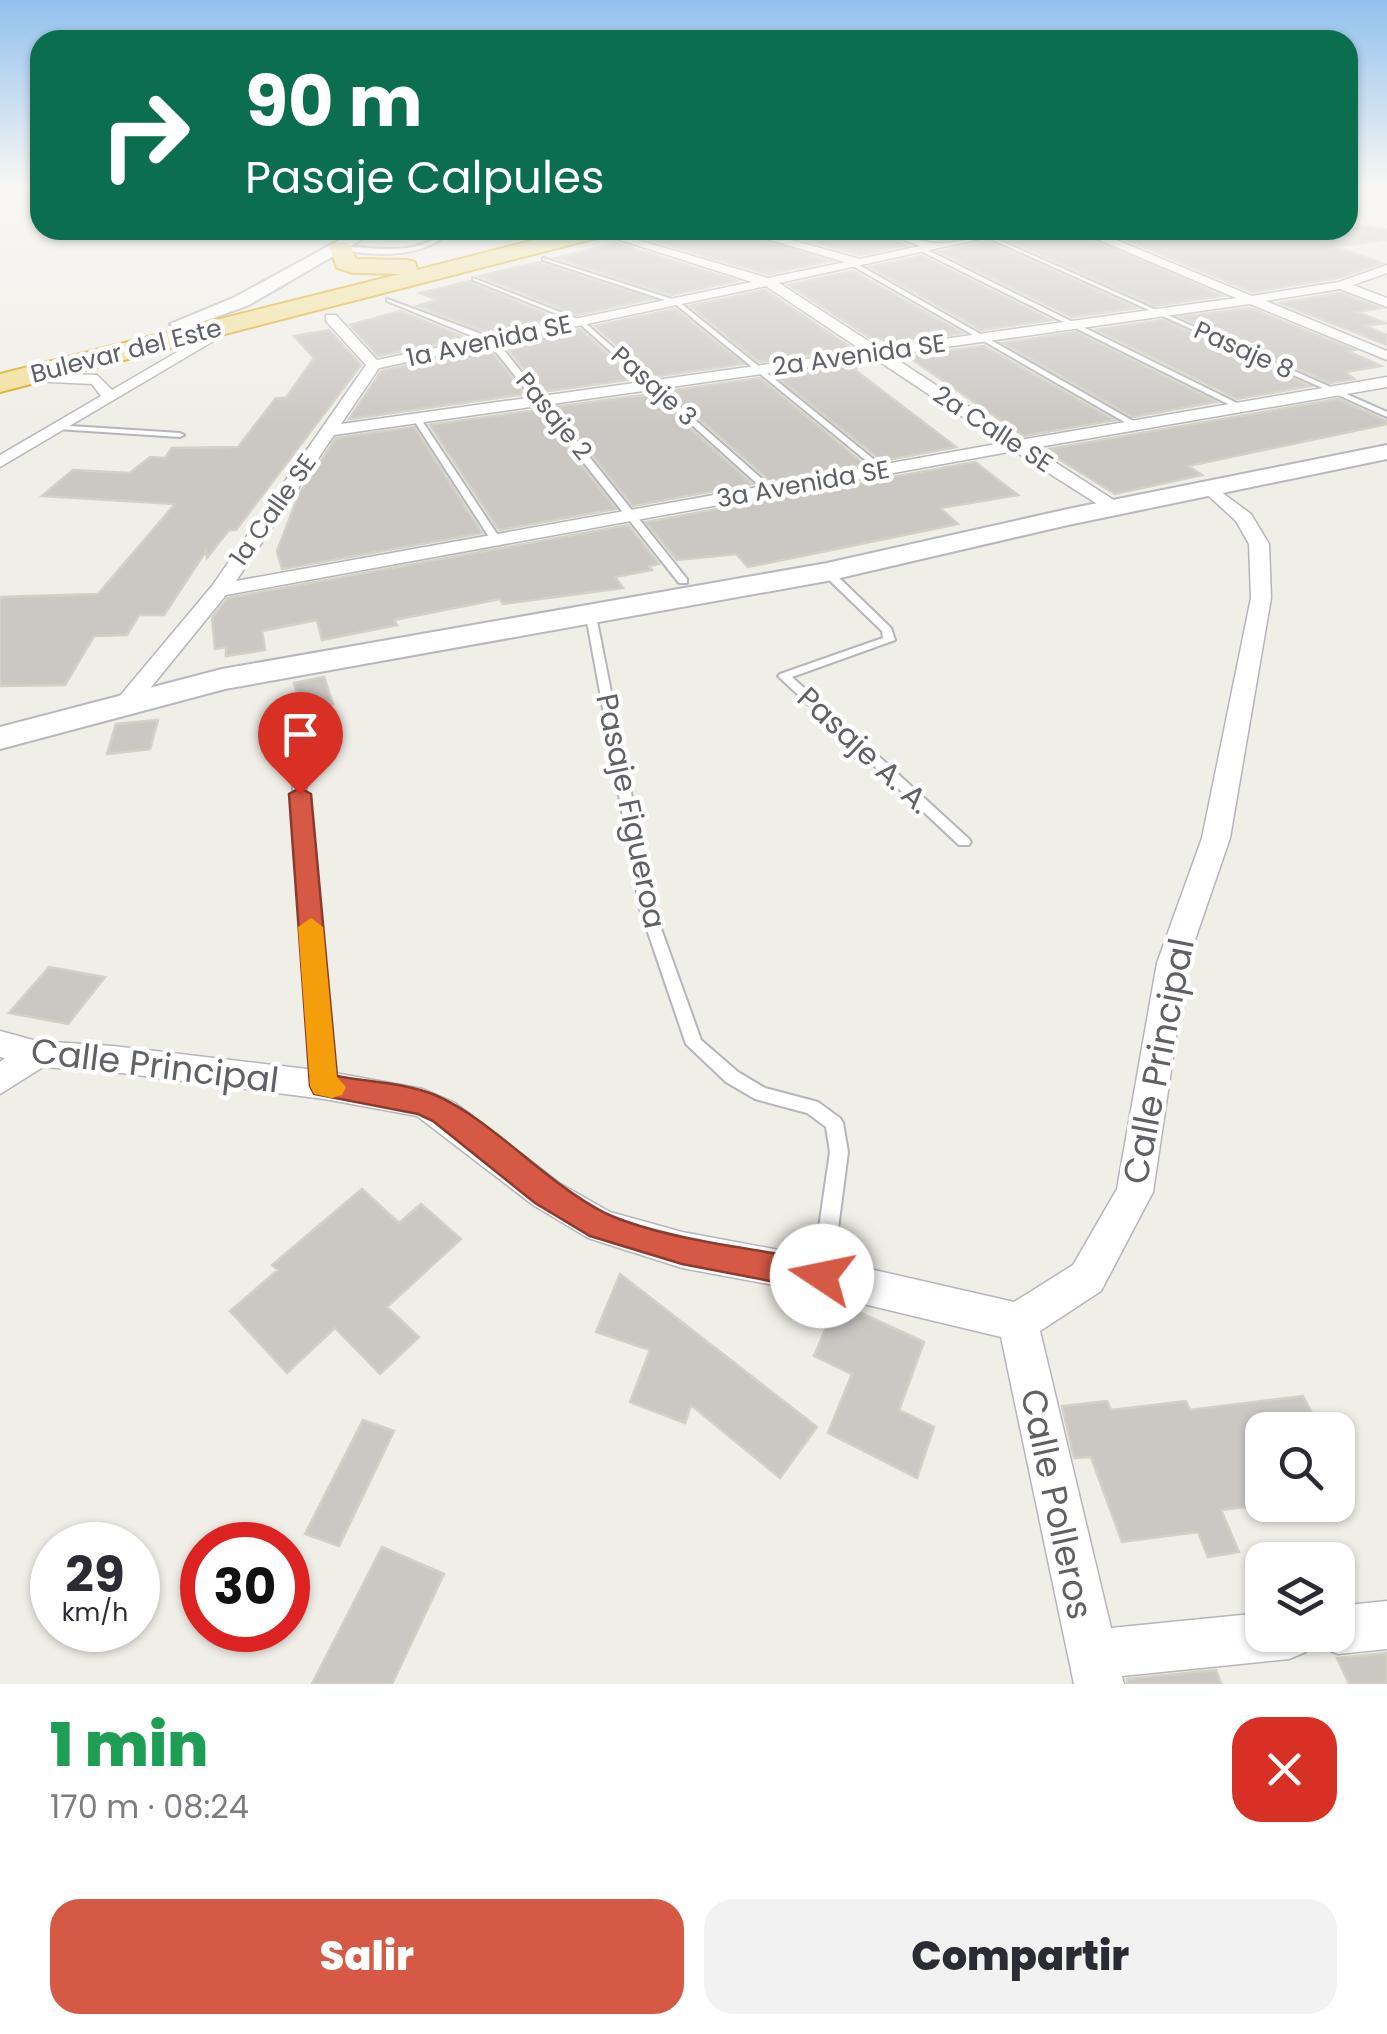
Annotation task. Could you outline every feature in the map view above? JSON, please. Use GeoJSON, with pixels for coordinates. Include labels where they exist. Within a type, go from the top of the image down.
{"type":"FeatureCollection","features":[{"type":"Feature","properties":{"kind":"highway"},"geometry":{"type":"LineString","coordinates":[[352,266],[428,269]]}},
{"type":"Feature","properties":{"kind":"highway","name":"Bulevar del Este"},"geometry":{"type":"LineString","coordinates":[[428,269],[442,266]]}},
{"type":"Feature","properties":{"kind":"highway","name":"Bulevar del Este"},"geometry":{"type":"LineString","coordinates":[[0,369],[442,266]]}},
{"type":"Feature","properties":{"kind":"highway","name":"Bulevar del Este"},"geometry":{"type":"LineString","coordinates":[[0,383],[236,322],[296,302]]}},
{"type":"Feature","properties":{"kind":"street"},"geometry":{"type":"LineString","coordinates":[[180,324],[242,301],[309,266]]}},
{"type":"Feature","properties":{"kind":"street"},"geometry":{"type":"LineString","coordinates":[[296,302],[325,266]]}},
{"type":"Feature","properties":{"kind":"street","name":"2a Calle SE"},"geometry":{"type":"LineString","coordinates":[[706,266],[770,283],[1113,508]]}},
{"type":"Feature","properties":{"kind":"street","name":"1a Avenida SE"},"geometry":{"type":"LineString","coordinates":[[374,365],[852,266]]}},
{"type":"Feature","properties":{"kind":"street"},"geometry":{"type":"LineString","coordinates":[[1167,266],[1387,356]]}},
{"type":"Feature","properties":{"kind":"street","name":"2a Avenida SE"},"geometry":{"type":"LineString","coordinates":[[328,431],[1250,300],[1341,285],[1387,269]]}},
{"type":"Feature","properties":{"kind":"street"},"geometry":{"type":"LineString","coordinates":[[1341,285],[1387,303]]}},
{"type":"Feature","properties":{"kind":"street"},"geometry":{"type":"LineString","coordinates":[[331,318],[374,365]]}},
{"type":"Feature","properties":{"kind":"street"},"geometry":{"type":"LineString","coordinates":[[0,462],[236,322]]}},
{"type":"Feature","properties":{"kind":"street","name":"1a Calle SE"},"geometry":{"type":"LineString","coordinates":[[127,702],[219,590],[374,365]]}},
{"type":"Feature","properties":{"kind":"street"},"geometry":{"type":"LineString","coordinates":[[30,376],[89,378],[103,385],[108,396]]}},
{"type":"Feature","properties":{"kind":"street","name":"3a Avenida SE"},"geometry":{"type":"LineString","coordinates":[[219,590],[767,488],[1387,382]]}},
{"type":"Feature","properties":{"kind":"street"},"geometry":{"type":"LineString","coordinates":[[0,738],[222,679],[828,572],[1387,452]]}},
{"type":"Feature","properties":{"kind":"street","name":"Calle Principal"},"geometry":{"type":"LineString","coordinates":[[0,1044],[37,1054],[113,1059],[424,1103],[443,1113],[546,1194],[601,1226],[682,1250],[822,1276],[1018,1322],[1087,1278],[1135,1192],[1172,964],[1216,838],[1261,598],[1260,544],[1244,518],[1209,488]]}},
{"type":"Feature","properties":{"kind":"street"},"geometry":{"type":"LineString","coordinates":[[0,1080],[37,1054]]}},
{"type":"Feature","properties":{"kind":"street","name":"Calle Polleros"},"geometry":{"type":"LineString","coordinates":[[1018,1322],[1094,1670]]}},
{"type":"Feature","properties":{"kind":"street"},"geometry":{"type":"LineString","coordinates":[[1355,1628],[1387,1625]]}},
{"type":"Feature","properties":{"kind":"street"},"geometry":{"type":"LineString","coordinates":[[1094,1670],[1245,1643]]}},
{"type":"Feature","properties":{"kind":"lane"},"geometry":{"type":"LineString","coordinates":[[565,266],[676,302],[883,470]]}},
{"type":"Feature","properties":{"kind":"lane"},"geometry":{"type":"LineString","coordinates":[[862,266],[1138,426]]}},
{"type":"Feature","properties":{"kind":"lane"},"geometry":{"type":"LineString","coordinates":[[962,266],[1242,408]]}},
{"type":"Feature","properties":{"kind":"lane","name":"Pasaje 8"},"geometry":{"type":"LineString","coordinates":[[1054,266],[1387,414]]}},
{"type":"Feature","properties":{"kind":"lane","name":"Pasaje 3"},"geometry":{"type":"LineString","coordinates":[[475,279],[581,322],[767,488]]}},
{"type":"Feature","properties":{"kind":"lane","name":"Pasaje 2"},"geometry":{"type":"LineString","coordinates":[[388,300],[492,340],[683,580]]}},
{"type":"Feature","properties":{"kind":"lane"},"geometry":{"type":"LineString","coordinates":[[416,419],[496,540]]}},
{"type":"Feature","properties":{"kind":"lane"},"geometry":{"type":"LineString","coordinates":[[57,427],[180,435]]}},
{"type":"Feature","properties":{"kind":"lane","name":"Pasaje A. A."},"geometry":{"type":"LineString","coordinates":[[828,572],[887,630],[889,640],[784,676],[964,842]]}},
{"type":"Feature","properties":{"kind":"lane","name":"Pasaje Figueroa"},"geometry":{"type":"LineString","coordinates":[[591,616],[647,909],[694,1044],[732,1078],[762,1094],[812,1107],[834,1123],[838,1152],[822,1276]]}},
{"type":"Feature","properties":{"kind":"lane"},"geometry":{"type":"LineString","coordinates":[[294,722],[324,1086]]}},
{"type":"Feature","properties":{"kind":"building"},"geometry":{"type":"Polygon","coordinates":[[[524,266],[547,266],[651,299],[577,315],[479,276],[524,266]]]}},
{"type":"Feature","properties":{"kind":"building"},"geometry":{"type":"Polygon","coordinates":[[[580,266],[688,266],[737,281],[671,295],[580,266]]]}},
{"type":"Feature","properties":{"kind":"building"},"geometry":{"type":"Polygon","coordinates":[[[739,266],[808,266],[768,274],[739,266]]]}},
{"type":"Feature","properties":{"kind":"building"},"geometry":{"type":"Polygon","coordinates":[[[941,266],[1051,320],[981,330],[870,267],[941,266]]]}},
{"type":"Feature","properties":{"kind":"building"},"geometry":{"type":"Polygon","coordinates":[[[967,266],[1042,266],[1136,308],[1072,317],[967,266]]]}},
{"type":"Feature","properties":{"kind":"building"},"geometry":{"type":"Polygon","coordinates":[[[1065,266],[1153,266],[1222,296],[1155,306],[1065,266]]]}},
{"type":"Feature","properties":{"kind":"building"},"geometry":{"type":"Polygon","coordinates":[[[1188,266],[1374,266],[1338,278],[1252,292],[1188,266]]]}},
{"type":"Feature","properties":{"kind":"building"},"geometry":{"type":"Polygon","coordinates":[[[853,271],[962,333],[888,343],[878,337],[875,341],[789,285],[853,271]]]}},
{"type":"Feature","properties":{"kind":"building"},"geometry":{"type":"Polygon","coordinates":[[[470,281],[558,319],[489,333],[417,306],[438,300],[420,293],[470,281]]]}},
{"type":"Feature","properties":{"kind":"building"},"geometry":{"type":"Polygon","coordinates":[[[765,290],[853,349],[759,362],[690,306],[765,290]]]}},
{"type":"Feature","properties":{"kind":"building"},"geometry":{"type":"Polygon","coordinates":[[[1340,293],[1380,308],[1357,312],[1385,323],[1365,326],[1387,335],[1387,345],[1280,303],[1340,293]]]}},
{"type":"Feature","properties":{"kind":"building"},"geometry":{"type":"Polygon","coordinates":[[[1250,308],[1354,350],[1347,351],[1381,366],[1345,372],[1354,379],[1330,383],[1182,317],[1250,308]]]}},
{"type":"Feature","properties":{"kind":"building"},"geometry":{"type":"Polygon","coordinates":[[[675,309],[743,364],[652,377],[595,326],[675,309]]]}},
{"type":"Feature","properties":{"kind":"building"},"geometry":{"type":"Polygon","coordinates":[[[400,311],[466,338],[378,356],[350,325],[400,311]]]}},
{"type":"Feature","properties":{"kind":"building"},"geometry":{"type":"Polygon","coordinates":[[[1163,320],[1310,386],[1237,399],[1097,330],[1163,320]]]}},
{"type":"Feature","properties":{"kind":"building"},"geometry":{"type":"Polygon","coordinates":[[[580,329],[635,379],[542,392],[505,345],[580,329]]]}},
{"type":"Feature","properties":{"kind":"building"},"geometry":{"type":"Polygon","coordinates":[[[329,330],[361,365],[236,530],[229,530],[207,558],[206,551],[164,615],[139,615],[127,635],[94,636],[65,685],[0,686],[0,597],[98,594],[175,504],[42,496],[73,470],[130,473],[150,457],[165,458],[172,448],[238,447],[276,398],[286,398],[314,358],[294,336],[329,330]]]}},
{"type":"Feature","properties":{"kind":"building"},"geometry":{"type":"Polygon","coordinates":[[[1076,332],[1216,402],[1133,417],[1003,343],[1076,332]]]}},
{"type":"Feature","properties":{"kind":"building"},"geometry":{"type":"Polygon","coordinates":[[[984,346],[1114,420],[1024,436],[907,356],[984,346]]]}},
{"type":"Feature","properties":{"kind":"building"},"geometry":{"type":"Polygon","coordinates":[[[489,349],[525,394],[349,419],[381,371],[489,349]]]}},
{"type":"Feature","properties":{"kind":"building"},"geometry":{"type":"Polygon","coordinates":[[[859,364],[855,370],[956,447],[882,461],[776,376],[859,364]]]}},
{"type":"Feature","properties":{"kind":"building"},"geometry":{"type":"Polygon","coordinates":[[[760,378],[864,464],[770,481],[668,391],[760,378]]]}},
{"type":"Feature","properties":{"kind":"building"},"geometry":{"type":"Polygon","coordinates":[[[652,394],[752,484],[633,506],[554,407],[652,394]]]}},
{"type":"Feature","properties":{"kind":"building"},"geometry":{"type":"Polygon","coordinates":[[[1338,399],[1387,424],[1188,466],[1202,475],[1115,494],[1044,450],[1338,399]]]}},
{"type":"Feature","properties":{"kind":"building"},"geometry":{"type":"Polygon","coordinates":[[[537,410],[616,509],[499,530],[430,425],[537,410]]]}},
{"type":"Feature","properties":{"kind":"building"},"geometry":{"type":"Polygon","coordinates":[[[414,427],[482,533],[282,569],[277,551],[299,494],[336,438],[414,427]]]}},
{"type":"Feature","properties":{"kind":"building"},"geometry":{"type":"Polygon","coordinates":[[[975,462],[1018,495],[940,508],[958,524],[748,567],[736,554],[677,560],[646,522],[975,462]]]}},
{"type":"Feature","properties":{"kind":"building"},"geometry":{"type":"Polygon","coordinates":[[[628,525],[659,564],[649,566],[652,570],[615,577],[623,588],[503,604],[500,599],[394,620],[397,625],[322,640],[317,620],[262,631],[265,650],[226,656],[226,647],[215,649],[212,618],[228,598],[628,525]]]}},
{"type":"Feature","properties":{"kind":"building"},"geometry":{"type":"Polygon","coordinates":[[[324,677],[333,704],[302,711],[294,683],[324,677]]]}},
{"type":"Feature","properties":{"kind":"building"},"geometry":{"type":"Polygon","coordinates":[[[158,720],[150,749],[107,754],[116,724],[158,720]]]}},
{"type":"Feature","properties":{"kind":"building"},"geometry":{"type":"Polygon","coordinates":[[[49,967],[105,977],[68,1024],[9,1013],[49,967]]]}},
{"type":"Feature","properties":{"kind":"building"},"geometry":{"type":"Polygon","coordinates":[[[362,1189],[399,1223],[421,1204],[461,1239],[387,1307],[419,1337],[380,1374],[335,1328],[287,1373],[230,1311],[278,1270],[272,1265],[362,1189]]]}},
{"type":"Feature","properties":{"kind":"building"},"geometry":{"type":"Polygon","coordinates":[[[620,1274],[817,1427],[780,1478],[691,1405],[685,1423],[630,1402],[650,1350],[596,1332],[620,1274]]]}},
{"type":"Feature","properties":{"kind":"building"},"geometry":{"type":"Polygon","coordinates":[[[837,1302],[924,1342],[899,1410],[934,1427],[917,1478],[828,1433],[852,1374],[814,1356],[837,1302]]]}},
{"type":"Feature","properties":{"kind":"building"},"geometry":{"type":"Polygon","coordinates":[[[1303,1396],[1311,1412],[1245,1412],[1245,1507],[1221,1510],[1239,1552],[1208,1557],[1198,1532],[1122,1542],[1091,1457],[1074,1458],[1062,1406],[1107,1401],[1111,1410],[1186,1401],[1190,1410],[1303,1396]]]}},
{"type":"Feature","properties":{"kind":"building"},"geometry":{"type":"Polygon","coordinates":[[[363,1420],[394,1431],[339,1546],[310,1536],[310,1524],[363,1420]]]}},
{"type":"Feature","properties":{"kind":"building"},"geometry":{"type":"Polygon","coordinates":[[[382,1547],[444,1574],[392,1684],[312,1684],[382,1547]]]}},
{"type":"Feature","properties":{"kind":"building"},"geometry":{"type":"Polygon","coordinates":[[[1387,1653],[1387,1684],[1349,1684],[1337,1658],[1387,1653]]]}},
{"type":"Feature","properties":{"kind":"building"},"geometry":{"type":"Polygon","coordinates":[[[1216,1670],[1221,1684],[1127,1684],[1127,1679],[1216,1670]]]}},
{"type":"Feature","properties":{"kind":"slow traffic"},"geometry":{"type":"LineString","coordinates":[[311,927],[324,1086],[332,1087]]}},
{"type":"Feature","properties":{"kind":"route"},"geometry":{"type":"LineString","coordinates":[[300,794],[324,1086],[424,1103],[443,1113],[546,1194],[601,1226],[682,1250],[822,1276]]}}]}
